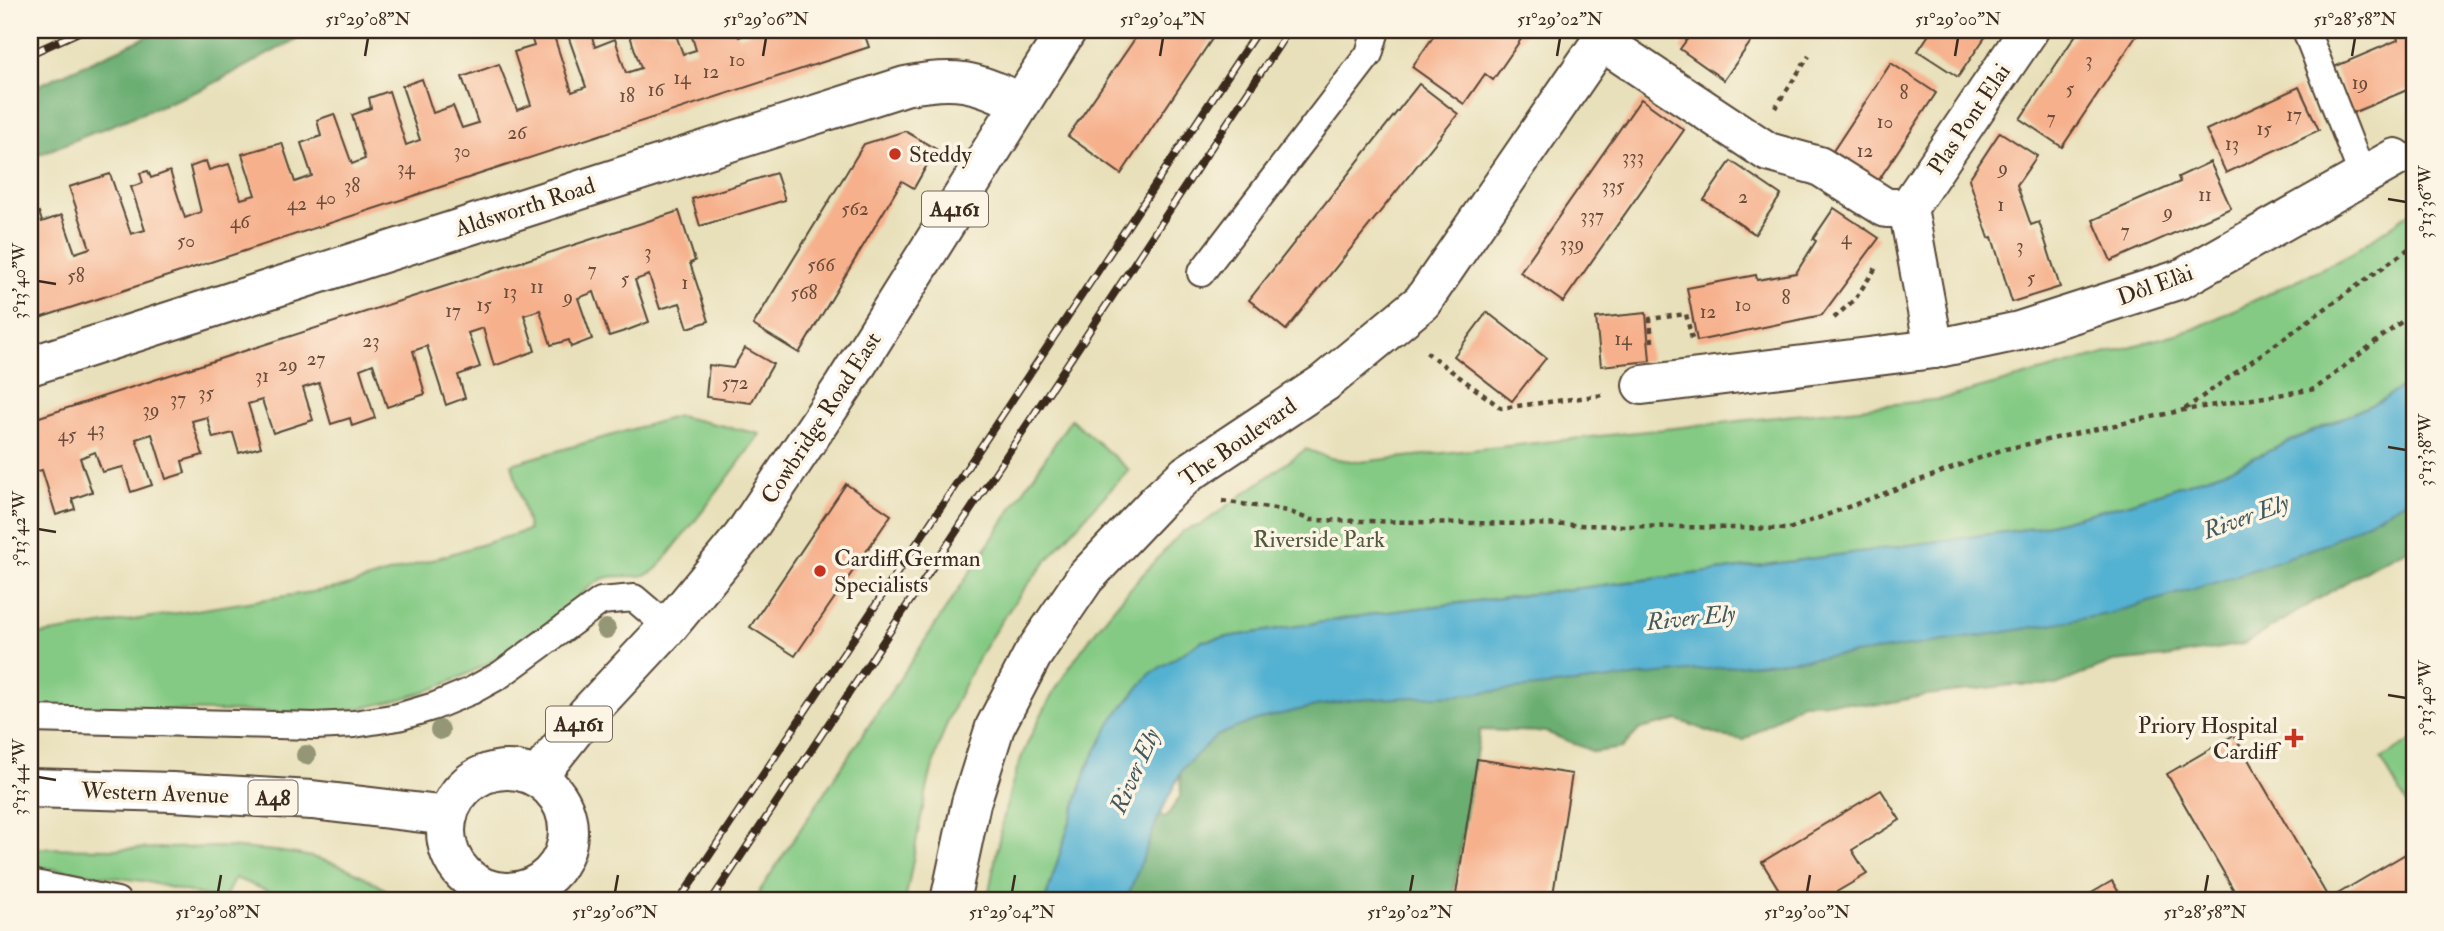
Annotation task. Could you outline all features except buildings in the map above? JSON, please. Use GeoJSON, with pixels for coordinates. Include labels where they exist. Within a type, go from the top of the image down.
{"type":"FeatureCollection","features":[{"type":"Feature","properties":{"kind":"main road","name":"Cowbridge Road East"},"geometry":{"type":"LineString","coordinates":[[537,777],[587,714],[668,627],[743,536],[806,444],[1067,30]]}},
{"type":"Feature","properties":{"kind":"main road","name":"Plas Pont Elai"},"geometry":{"type":"LineString","coordinates":[[1908,208],[2029,30]]}},
{"type":"Feature","properties":{"kind":"main road"},"geometry":{"type":"LineString","coordinates":[[1605,36],[1768,152],[1819,166],[1886,208],[1908,208],[1934,349]]}},
{"type":"Feature","properties":{"kind":"main road","name":"The Boulevard"},"geometry":{"type":"LineString","coordinates":[[950,901],[971,803],[995,727],[1032,656],[1085,578],[1187,474],[1324,383],[1422,302],[1605,36]]}},
{"type":"Feature","properties":{"kind":"main road","name":"Aldsworth Road"},"geometry":{"type":"LineString","coordinates":[[30,366],[905,86],[930,81],[958,80],[988,86],[1020,103]]}},
{"type":"Feature","properties":{"kind":"main road","name":"Dôl Elài"},"geometry":{"type":"LineString","coordinates":[[1642,385],[1934,349],[2019,331],[2181,279],[2395,158]]}},
{"type":"Feature","properties":{"kind":"main road"},"geometry":{"type":"LineString","coordinates":[[517,770],[537,777],[560,799],[568,817],[564,856],[536,894],[488,890],[469,879],[454,862],[447,841],[447,816],[458,795],[474,779],[495,771],[517,770]]}},
{"type":"Feature","properties":{"kind":"main road","name":"Western Avenue"},"geometry":{"type":"LineString","coordinates":[[30,788],[312,800],[447,816]]}},
{"type":"Feature","properties":{"kind":"lane"},"geometry":{"type":"LineString","coordinates":[[1201,273],[1369,54],[1376,30]]}},
{"type":"Feature","properties":{"kind":"lane"},"geometry":{"type":"LineString","coordinates":[[2308,36],[2363,177]]}},
{"type":"Feature","properties":{"kind":"lane"},"geometry":{"type":"LineString","coordinates":[[30,719],[315,726],[354,724],[398,717],[471,691],[534,652],[601,601],[634,598],[668,627]]}},
{"type":"Feature","properties":{"kind":"lane"},"geometry":{"type":"LineString","coordinates":[[30,883],[117,901]]}},
{"type":"Feature","properties":{"kind":"path"},"geometry":{"type":"LineString","coordinates":[[1770,116],[1809,56]]}},
{"type":"Feature","properties":{"kind":"path"},"geometry":{"type":"LineString","coordinates":[[2184,410],[2414,244]]}},
{"type":"Feature","properties":{"kind":"path"},"geometry":{"type":"LineString","coordinates":[[1826,324],[1855,299],[1884,256]]}},
{"type":"Feature","properties":{"kind":"path"},"geometry":{"type":"LineString","coordinates":[[1187,474],[1212,499],[1287,511],[1310,520],[1789,529],[2001,450],[2184,410],[2315,389],[2414,312]]}},
{"type":"Feature","properties":{"kind":"path"},"geometry":{"type":"LineString","coordinates":[[1424,351],[1501,408],[1625,393],[1642,385],[1639,366],[1654,365],[1650,319],[1686,314],[1693,343]]}},
{"type":"Feature","properties":{"kind":"green space"},"geometry":{"type":"Polygon","coordinates":[[[162,30],[313,30],[205,88],[30,158],[30,89],[162,30]]]}},
{"type":"Feature","properties":{"kind":"green space","name":"Riverside Park"},"geometry":{"type":"Polygon","coordinates":[[[2414,210],[2414,379],[2382,400],[2227,470],[2129,503],[2034,528],[1380,613],[1202,641],[1087,768],[1045,901],[987,901],[1005,813],[1020,761],[1051,697],[1090,638],[1135,583],[1183,531],[1201,525],[1306,449],[1330,458],[1359,462],[1942,399],[2194,329],[2348,256],[2414,210]]]}},
{"type":"Feature","properties":{"kind":"green space"},"geometry":{"type":"Polygon","coordinates":[[[678,416],[760,434],[656,569],[643,575],[614,576],[600,580],[542,628],[466,675],[387,703],[327,713],[30,708],[30,636],[343,587],[529,530],[512,464],[678,416]]]}},
{"type":"Feature","properties":{"kind":"green space"},"geometry":{"type":"Polygon","coordinates":[[[1071,419],[1129,470],[1070,534],[1015,601],[969,674],[951,714],[931,772],[905,901],[753,901],[1071,419]]]}},
{"type":"Feature","properties":{"kind":"green space"},"geometry":{"type":"Polygon","coordinates":[[[2414,468],[2414,546],[2373,566],[2244,644],[2167,657],[2113,662],[2056,685],[2013,685],[1927,695],[1878,705],[1802,703],[1744,740],[1721,736],[1678,720],[1640,729],[1622,748],[1594,752],[1546,732],[1480,730],[1452,901],[1092,901],[1138,809],[1166,817],[1181,795],[1179,748],[1195,711],[2414,468]]]}},
{"type":"Feature","properties":{"kind":"green space"},"geometry":{"type":"Polygon","coordinates":[[[2414,739],[2414,816],[2381,759],[2414,739]]]}},
{"type":"Feature","properties":{"kind":"green space"},"geometry":{"type":"Polygon","coordinates":[[[225,847],[320,859],[351,870],[404,901],[292,901],[235,878],[223,900],[143,881],[30,866],[30,848],[225,847]]]}},
{"type":"Feature","properties":{"kind":"water","name":"River Ely"},"geometry":{"type":"Polygon","coordinates":[[[2414,379],[2414,497],[2326,544],[2218,582],[2108,614],[2000,633],[1862,653],[1460,695],[1355,700],[1256,720],[1216,736],[1183,768],[1159,816],[1126,901],[1045,901],[1087,768],[1114,717],[1150,674],[1202,641],[1380,613],[2034,528],[2129,503],[2227,470],[2382,400],[2414,379]]]}},
{"type":"Feature","properties":{"kind":"railway"},"geometry":{"type":"LineString","coordinates":[[30,54],[83,30]]}},
{"type":"Feature","properties":{"kind":"railway"},"geometry":{"type":"LineString","coordinates":[[679,901],[1258,30]]}},
{"type":"Feature","properties":{"kind":"railway"},"geometry":{"type":"LineString","coordinates":[[711,901],[1289,30]]}},
{"type":"Feature","properties":{"kind":"place","name":"Steddy"},"geometry":{"type":"Point","coordinates":[895,154]}},
{"type":"Feature","properties":{"kind":"place","name":"Cardiff German Specialists"},"geometry":{"type":"Point","coordinates":[820,571]}},
{"type":"Feature","properties":{"kind":"place","name":"Priory Hospital Cardiff"},"geometry":{"type":"Point","coordinates":[2294,738]}}]}
